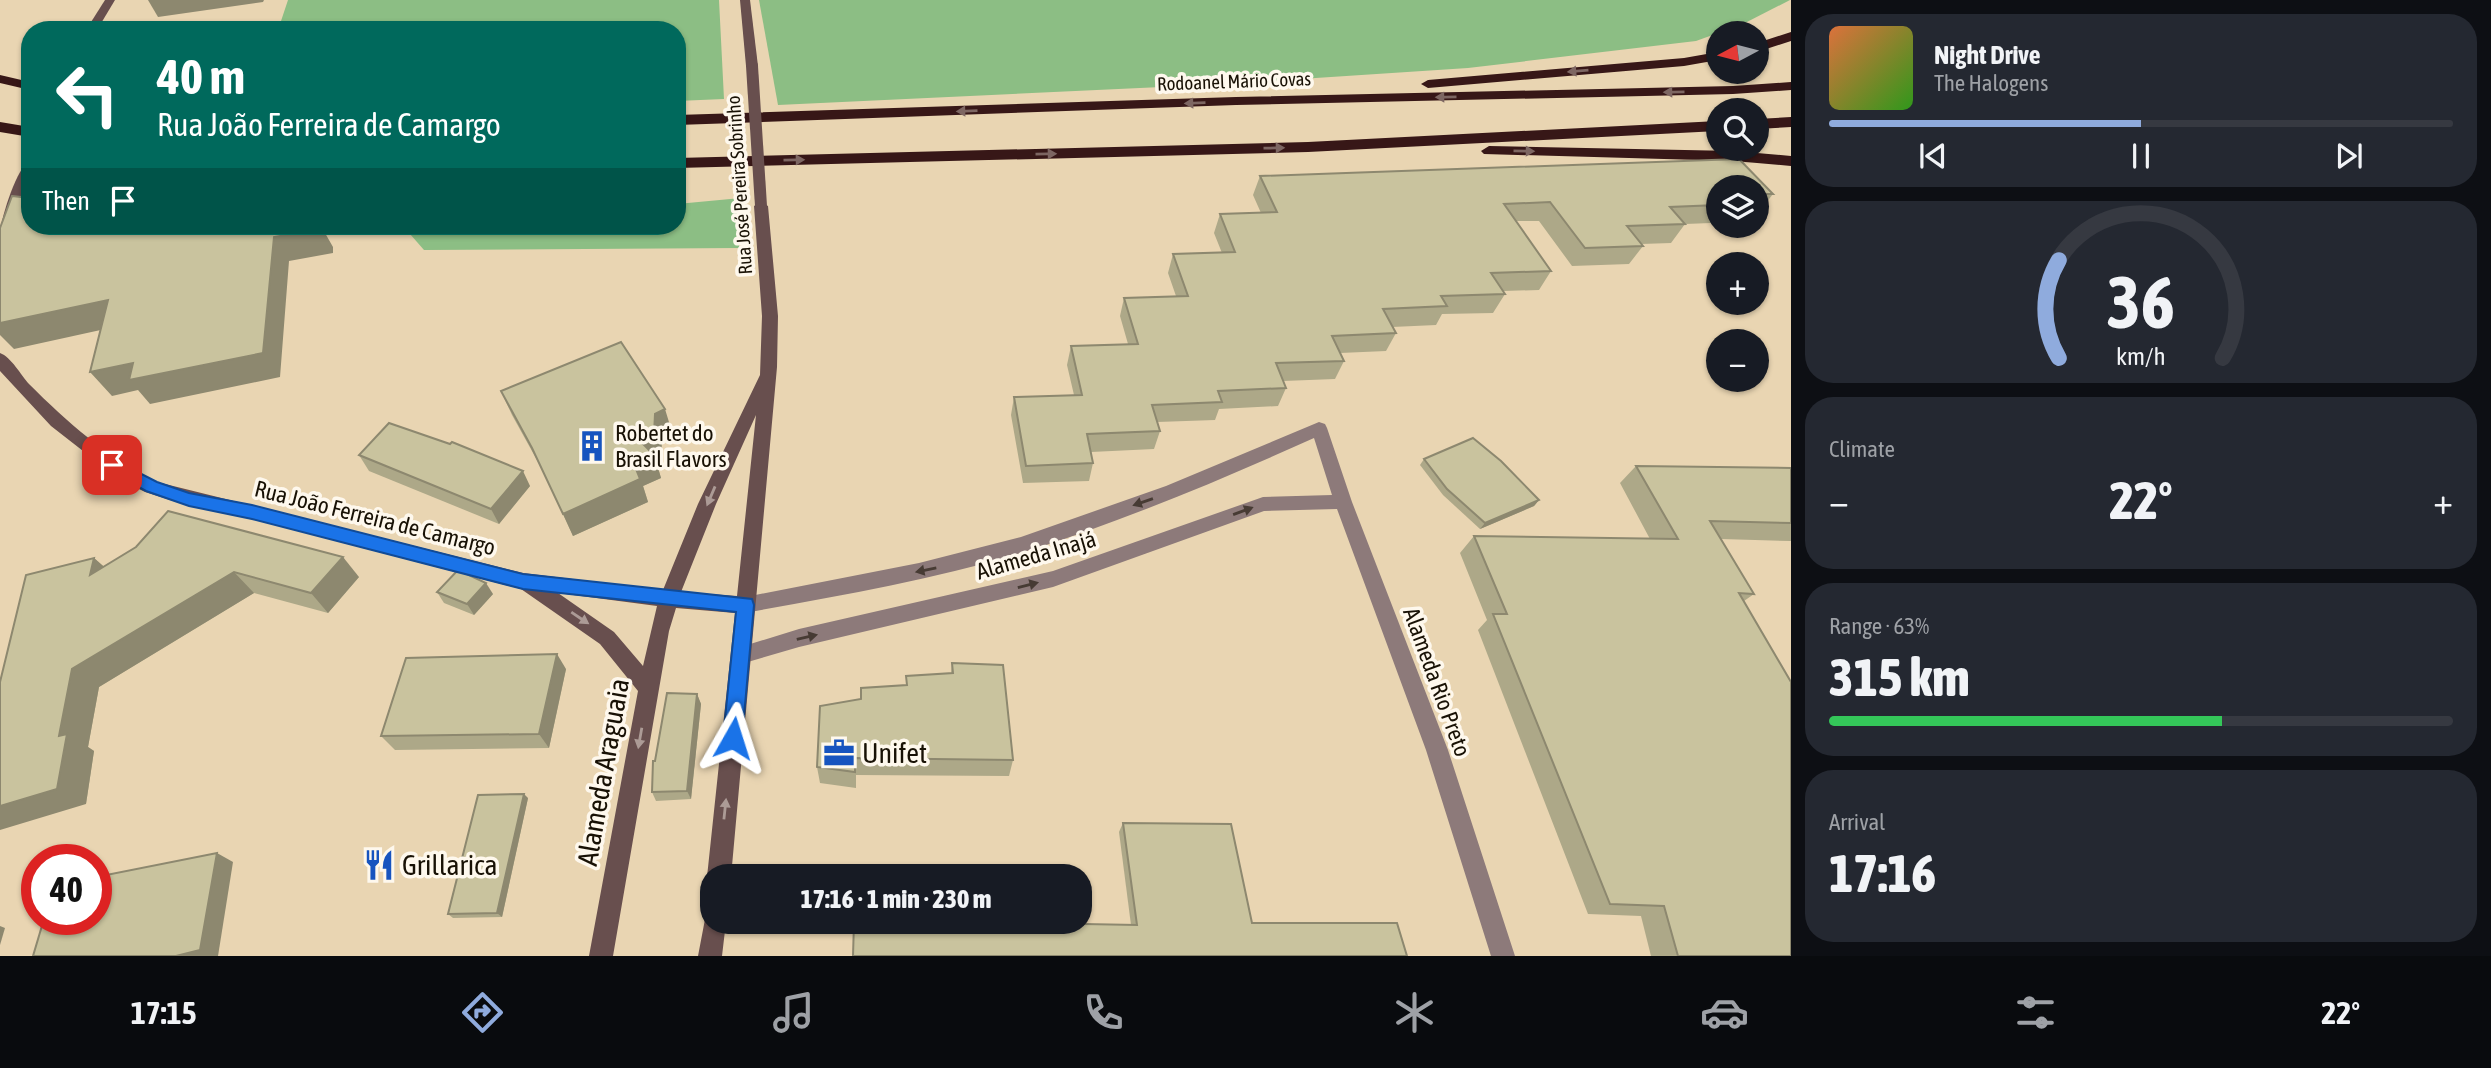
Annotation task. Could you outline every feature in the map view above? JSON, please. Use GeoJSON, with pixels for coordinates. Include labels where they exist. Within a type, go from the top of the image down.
{"type":"FeatureCollection","features":[{"type":"Feature","properties":{"kind":"highway"},"geometry":{"type":"LineString","coordinates":[[1769,44],[1791,36]]}},
{"type":"Feature","properties":{"kind":"highway"},"geometry":{"type":"LineString","coordinates":[[1236,102],[1706,58]]}},
{"type":"Feature","properties":{"kind":"highway"},"geometry":{"type":"LineString","coordinates":[[0,79],[21,84]]}},
{"type":"Feature","properties":{"kind":"highway","name":"Rodoanel Mário Covas"},"geometry":{"type":"LineString","coordinates":[[686,120],[1236,102],[1733,90],[1791,86]]}},
{"type":"Feature","properties":{"kind":"highway"},"geometry":{"type":"LineString","coordinates":[[1769,123],[1791,122]]}},
{"type":"Feature","properties":{"kind":"highway"},"geometry":{"type":"LineString","coordinates":[[0,127],[21,130]]}},
{"type":"Feature","properties":{"kind":"highway"},"geometry":{"type":"LineString","coordinates":[[686,163],[1308,147],[1706,127]]}},
{"type":"Feature","properties":{"kind":"highway"},"geometry":{"type":"LineString","coordinates":[[1308,147],[1734,156],[1791,161]]}},
{"type":"Feature","properties":{"kind":"street"},"geometry":{"type":"LineString","coordinates":[[97,21],[110,0]]}},
{"type":"Feature","properties":{"kind":"street","name":"Rua José Pereira Sobrinho"},"geometry":{"type":"LineString","coordinates":[[745,0],[770,316],[769,367],[745,605]]}},
{"type":"Feature","properties":{"kind":"street"},"geometry":{"type":"LineString","coordinates":[[0,254],[21,185]]}},
{"type":"Feature","properties":{"kind":"street","name":"Rua João Ferreira de Camargo"},"geometry":{"type":"LineString","coordinates":[[0,359],[13,377],[57,422],[125,474],[151,487],[189,499],[252,512],[523,581],[668,599],[745,605]]}},
{"type":"Feature","properties":{"kind":"street","name":"Rua José Pereira Sobrinho"},"geometry":{"type":"LineString","coordinates":[[668,599],[769,367]]}},
{"type":"Feature","properties":{"kind":"street","name":"Alameda Inajá"},"geometry":{"type":"LineString","coordinates":[[745,605],[936,568],[1023,544],[1180,489],[1319,428]]}},
{"type":"Feature","properties":{"kind":"street","name":"Alameda Rio Preto"},"geometry":{"type":"LineString","coordinates":[[1319,428],[1343,502],[1437,750],[1503,956]]}},
{"type":"Feature","properties":{"kind":"street","name":"Alameda Inajá"},"geometry":{"type":"LineString","coordinates":[[741,655],[800,638],[1053,579],[1263,504],[1343,502]]}},
{"type":"Feature","properties":{"kind":"street"},"geometry":{"type":"LineString","coordinates":[[523,581],[607,638],[649,689]]}},
{"type":"Feature","properties":{"kind":"street","name":"Alameda Araguaia"},"geometry":{"type":"LineString","coordinates":[[601,956],[659,631],[668,599]]}},
{"type":"Feature","properties":{"kind":"street"},"geometry":{"type":"LineString","coordinates":[[720,864],[745,605]]}},
{"type":"Feature","properties":{"kind":"street"},"geometry":{"type":"LineString","coordinates":[[710,956],[713,934]]}},
{"type":"Feature","properties":{"kind":"green space"},"geometry":{"type":"Polygon","coordinates":[[[288,0],[719,0],[724,99],[686,101],[686,21],[281,21],[288,0]]]}},
{"type":"Feature","properties":{"kind":"green space"},"geometry":{"type":"Polygon","coordinates":[[[759,0],[1790,0],[1749,21],[1706,21],[1706,37],[1696,41],[1468,68],[1226,84],[778,105],[759,0]]]}},
{"type":"Feature","properties":{"kind":"green space"},"geometry":{"type":"Polygon","coordinates":[[[741,198],[739,248],[424,250],[411,235],[686,235],[686,203],[741,198]]]}},
{"type":"Feature","properties":{"kind":"building"},"geometry":{"type":"Polygon","coordinates":[[[1706,160],[1741,161],[1755,175],[1706,175],[1706,206],[1670,207],[1685,224],[1627,226],[1643,246],[1585,248],[1550,202],[1504,204],[1551,271],[1491,273],[1505,294],[1441,296],[1447,306],[1383,309],[1396,333],[1332,336],[1344,361],[1276,363],[1286,388],[1218,391],[1222,402],[1152,405],[1160,431],[1087,434],[1093,463],[1026,466],[1014,397],[1082,395],[1071,346],[1138,344],[1124,298],[1188,296],[1173,254],[1235,252],[1220,214],[1277,212],[1260,176],[1706,160]]]}},
{"type":"Feature","properties":{"kind":"building"},"geometry":{"type":"Polygon","coordinates":[[[12,196],[21,197],[21,235],[285,235],[274,237],[263,353],[129,380],[133,363],[90,372],[108,300],[0,323],[0,228],[12,196]]]}},
{"type":"Feature","properties":{"kind":"building","name":"Robertet do Brasil Flavors"},"geometry":{"type":"Polygon","coordinates":[[[621,342],[665,409],[655,414],[654,435],[642,443],[654,455],[634,464],[640,479],[563,514],[501,391],[621,342]]]}},
{"type":"Feature","properties":{"kind":"building"},"geometry":{"type":"Polygon","coordinates":[[[389,423],[450,444],[452,442],[523,471],[491,509],[359,455],[389,423]]]}},
{"type":"Feature","properties":{"kind":"building"},"geometry":{"type":"Polygon","coordinates":[[[1473,438],[1501,461],[1539,500],[1485,523],[1447,489],[1424,459],[1473,438]]]}},
{"type":"Feature","properties":{"kind":"building"},"geometry":{"type":"Polygon","coordinates":[[[1636,466],[1791,468],[1791,523],[1710,521],[1754,594],[1739,593],[1791,682],[1791,956],[1678,956],[1664,906],[1610,904],[1493,614],[1507,614],[1474,536],[1678,539],[1636,466]]]}},
{"type":"Feature","properties":{"kind":"building"},"geometry":{"type":"Polygon","coordinates":[[[168,511],[343,557],[311,593],[234,572],[72,669],[59,736],[67,734],[57,789],[0,806],[0,682],[26,575],[94,558],[90,575],[136,547],[168,511]]]}},
{"type":"Feature","properties":{"kind":"building"},"geometry":{"type":"Polygon","coordinates":[[[458,570],[486,583],[467,604],[437,592],[458,570]]]}},
{"type":"Feature","properties":{"kind":"building"},"geometry":{"type":"Polygon","coordinates":[[[557,654],[539,734],[381,736],[406,658],[557,654]]]}},
{"type":"Feature","properties":{"kind":"building"},"geometry":{"type":"Polygon","coordinates":[[[952,663],[1003,665],[1013,760],[855,758],[855,772],[817,767],[820,706],[861,699],[861,688],[907,685],[906,676],[953,673],[952,663]]]}},
{"type":"Feature","properties":{"kind":"building"},"geometry":{"type":"Polygon","coordinates":[[[667,693],[697,694],[687,791],[652,792],[653,761],[667,693]]]}},
{"type":"Feature","properties":{"kind":"building"},"geometry":{"type":"Polygon","coordinates":[[[524,794],[497,913],[448,914],[478,795],[524,794]]]}},
{"type":"Feature","properties":{"kind":"building"},"geometry":{"type":"Polygon","coordinates":[[[1123,823],[1231,824],[1252,923],[1397,923],[1407,956],[853,956],[854,934],[1092,934],[1092,924],[1137,925],[1123,823]]]}},
{"type":"Feature","properties":{"kind":"building"},"geometry":{"type":"Polygon","coordinates":[[[217,853],[200,950],[176,956],[33,956],[39,935],[112,935],[112,874],[217,853]]]}},
{"type":"Feature","properties":{"kind":"place","name":"Robertet do Brasil Flavors"},"geometry":{"type":"Point","coordinates":[592,446]}},
{"type":"Feature","properties":{"kind":"place","name":"Unifet"},"geometry":{"type":"Point","coordinates":[839,753]}},
{"type":"Feature","properties":{"kind":"place","name":"Grillarica"},"geometry":{"type":"Point","coordinates":[379,865]}},
{"type":"Feature","properties":{"kind":"route"},"geometry":{"type":"LineString","coordinates":[[112,465],[151,487],[189,499],[252,512],[523,581],[705,603],[745,605],[733,738]]}}]}
